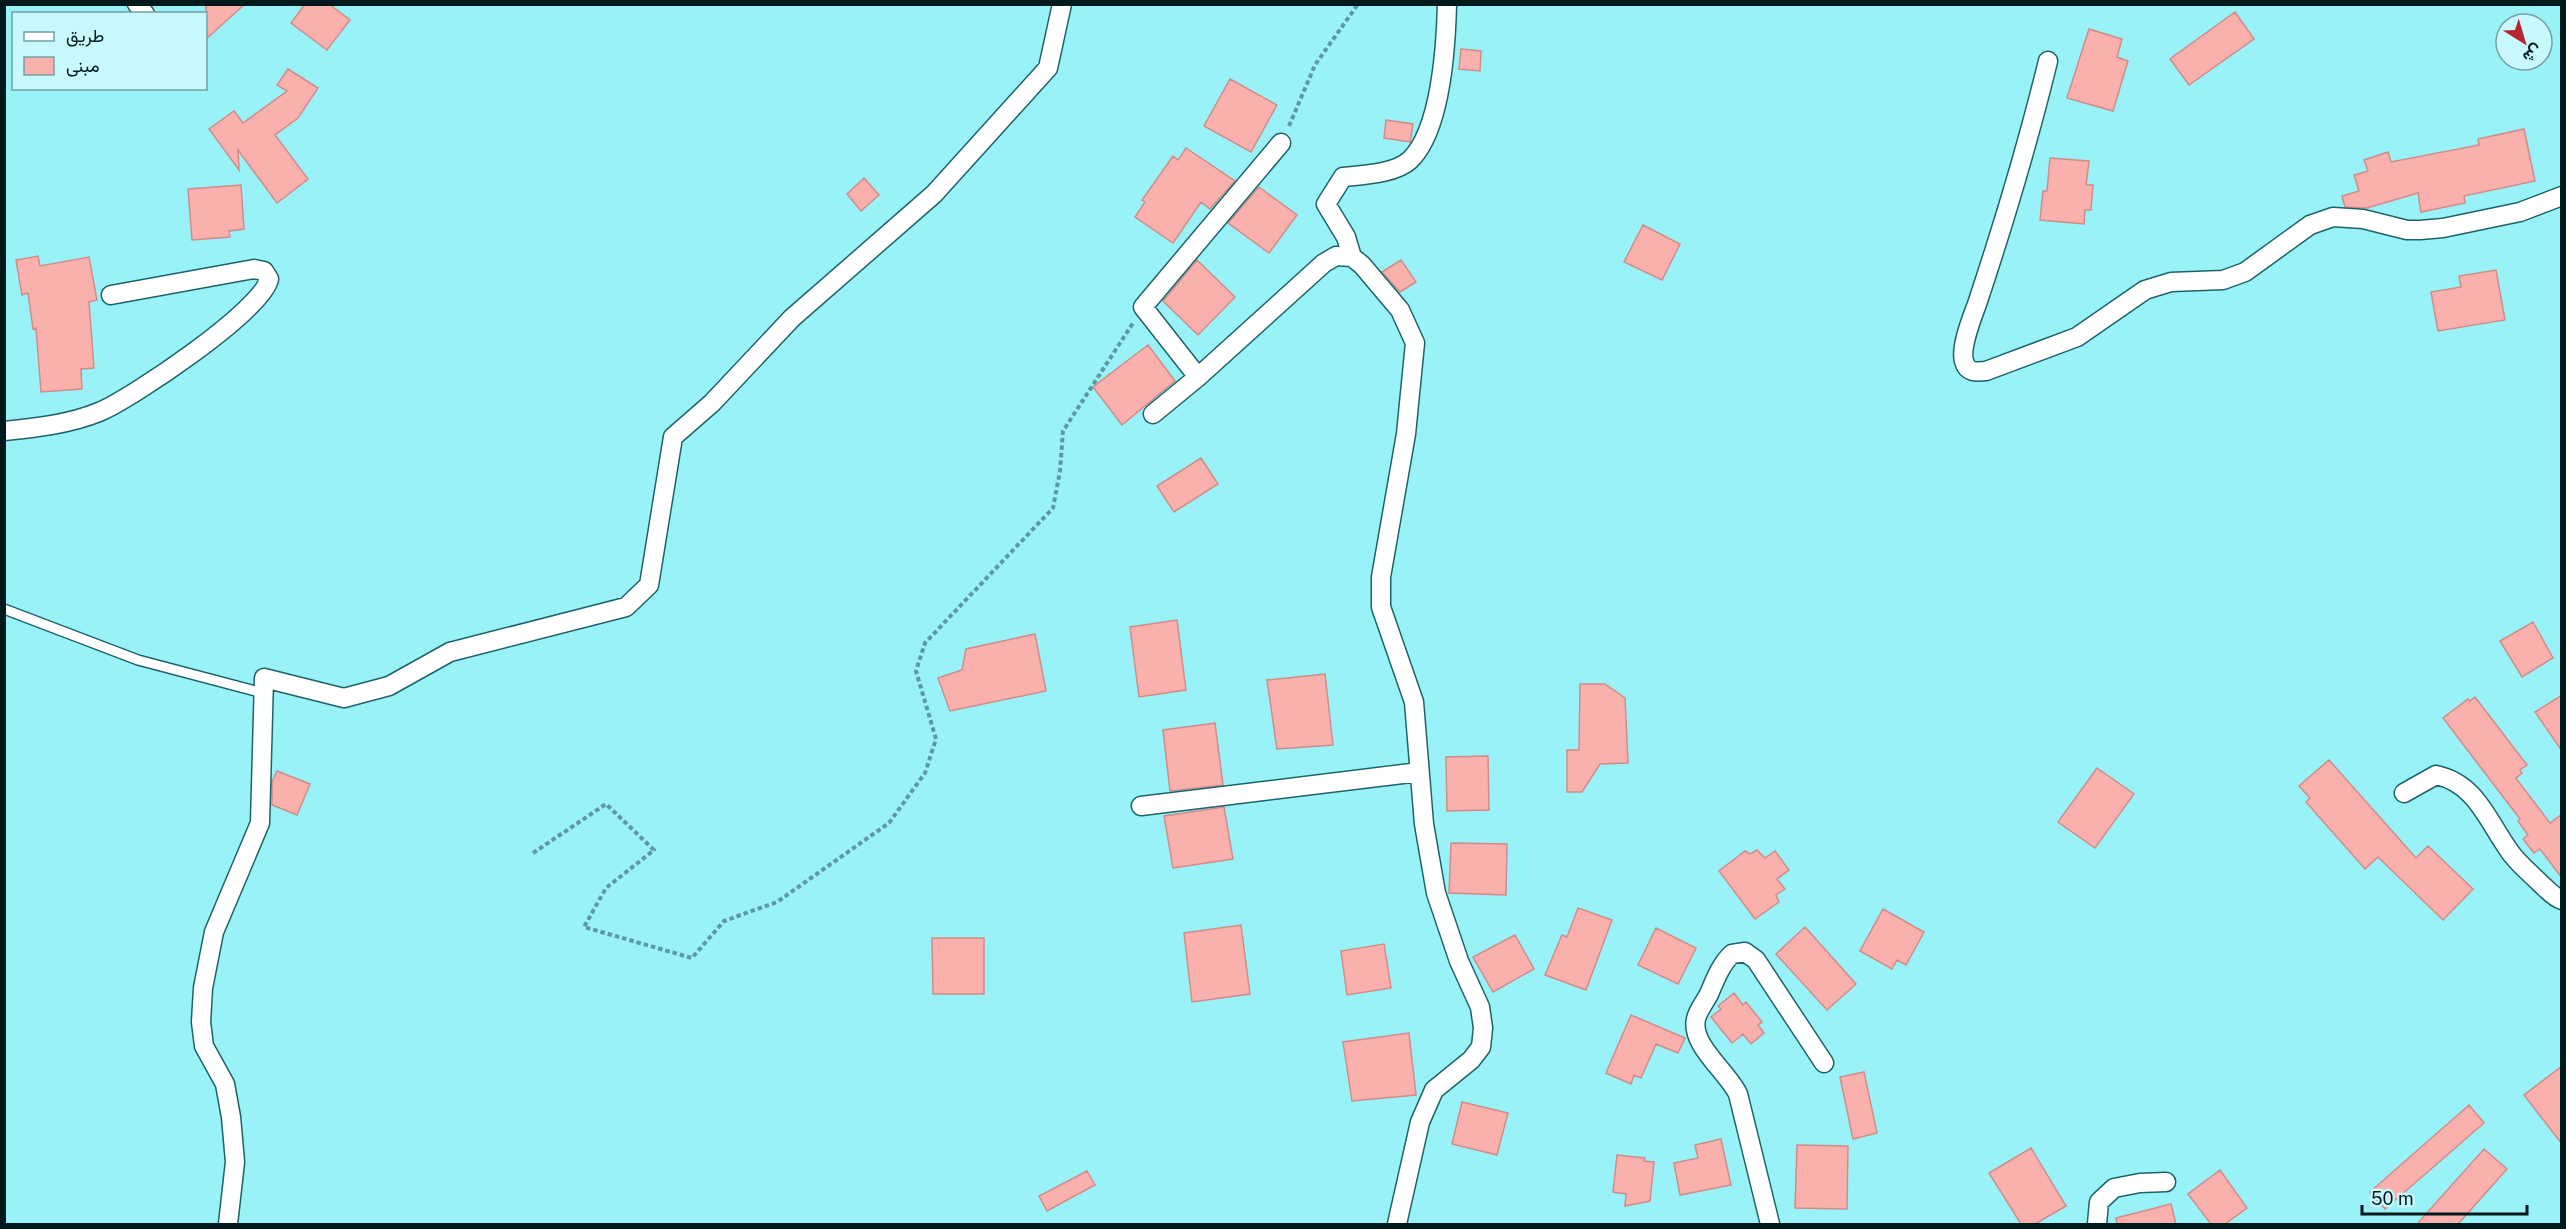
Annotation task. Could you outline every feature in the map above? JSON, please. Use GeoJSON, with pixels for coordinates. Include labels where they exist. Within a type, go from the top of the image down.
{"type":"FeatureCollection","features":[{"type":"Feature","properties":{"kind":"street"},"geometry":{"type":"LineString","coordinates":[[228,1224],[235,1162],[231,1117],[225,1084],[204,1046],[201,1022],[203,988],[214,932],[260,823],[264,678],[344,698],[389,686],[450,652],[626,607],[649,585],[673,437],[712,403],[792,318],[934,194],[1047,68],[1062,4]]}},
{"type":"Feature","properties":{"kind":"street"},"geometry":{"type":"LineString","coordinates":[[1397,1224],[1420,1122],[1434,1090],[1472,1060],[1481,1047],[1483,1028],[1480,1007],[1459,961],[1436,893],[1424,824],[1414,702],[1381,606],[1381,577],[1406,434],[1415,343],[1400,310],[1362,265],[1352,257],[1346,237],[1326,204],[1343,177],[1379,174],[1409,161],[1429,131],[1446,53],[1447,4]]}},
{"type":"Feature","properties":{"kind":"street"},"geometry":{"type":"LineString","coordinates":[[2048,61],[2012,200],[1966,336],[1963,360],[1968,369],[1974,372],[1986,371],[2077,337],[2145,290],[2171,282],[2223,280],[2246,272],[2310,225],[2334,217],[2363,219],[2407,230],[2442,228],[2520,212],[2562,196]]}},
{"type":"Feature","properties":{"kind":"street"},"geometry":{"type":"LineString","coordinates":[[1198,377],[1143,307],[1281,143]]}},
{"type":"Feature","properties":{"kind":"street"},"geometry":{"type":"LineString","coordinates":[[1153,414],[1198,377],[1324,263],[1336,256],[1352,257]]}},
{"type":"Feature","properties":{"kind":"street"},"geometry":{"type":"LineString","coordinates":[[4,431],[72,421],[123,401],[245,310],[267,287],[269,279],[261,269],[254,269],[111,295]]}},
{"type":"Feature","properties":{"kind":"street"},"geometry":{"type":"LineString","coordinates":[[1141,806],[1419,772]]}},
{"type":"Feature","properties":{"kind":"street"},"geometry":{"type":"LineString","coordinates":[[2404,793],[2436,775],[2451,778],[2480,804],[2509,850],[2528,871],[2562,900]]}},
{"type":"Feature","properties":{"kind":"street"},"geometry":{"type":"LineString","coordinates":[[1770,1224],[1748,1125],[1738,1094],[1733,1083],[1704,1048],[1696,1031],[1696,1017],[1722,967],[1732,954],[1745,952],[1756,960],[1824,1063]]}},
{"type":"Feature","properties":{"kind":"street"},"geometry":{"type":"LineString","coordinates":[[2097,1224],[2099,1202],[2114,1188],[2140,1183],[2166,1182]]}},
{"type":"Feature","properties":{"kind":"lane"},"geometry":{"type":"LineString","coordinates":[[4,609],[138,660],[263,693]]}},
{"type":"Feature","properties":{"kind":"path"},"geometry":{"type":"LineString","coordinates":[[1281,143],[1316,66],[1358,4]]}},
{"type":"Feature","properties":{"kind":"path"},"geometry":{"type":"LineString","coordinates":[[533,853],[606,804],[654,850],[606,888],[584,927],[692,958],[724,921],[777,902],[889,823],[925,773],[936,739],[916,671],[925,643],[1053,508],[1060,471],[1063,431],[1143,307]]}},
{"type":"Feature","properties":{"kind":"building"},"geometry":{"type":"Polygon","coordinates":[[[206,4],[245,4],[207,38],[206,4]]]}},
{"type":"Feature","properties":{"kind":"building"},"geometry":{"type":"Polygon","coordinates":[[[305,4],[329,4],[350,20],[327,50],[291,23],[305,4]]]}},
{"type":"Feature","properties":{"kind":"building"},"geometry":{"type":"Polygon","coordinates":[[[2235,12],[2254,39],[2189,85],[2170,59],[2235,12]]]}},
{"type":"Feature","properties":{"kind":"building"},"geometry":{"type":"Polygon","coordinates":[[[2089,29],[2122,39],[2117,57],[2128,61],[2113,111],[2067,98],[2089,29]]]}},
{"type":"Feature","properties":{"kind":"building"},"geometry":{"type":"Polygon","coordinates":[[[1461,49],[1481,51],[1480,71],[1459,69],[1461,49]]]}},
{"type":"Feature","properties":{"kind":"building"},"geometry":{"type":"Polygon","coordinates":[[[288,69],[318,88],[298,118],[275,135],[308,179],[277,203],[238,150],[239,170],[209,129],[234,111],[243,123],[287,91],[277,85],[288,69]]]}},
{"type":"Feature","properties":{"kind":"building"},"geometry":{"type":"Polygon","coordinates":[[[1230,79],[1277,105],[1251,152],[1204,126],[1230,79]]]}},
{"type":"Feature","properties":{"kind":"building"},"geometry":{"type":"Polygon","coordinates":[[[1386,120],[1413,124],[1410,142],[1384,138],[1386,120]]]}},
{"type":"Feature","properties":{"kind":"building"},"geometry":{"type":"Polygon","coordinates":[[[2524,129],[2535,181],[2464,196],[2465,203],[2421,212],[2418,193],[2367,208],[2345,207],[2342,196],[2359,191],[2354,175],[2368,171],[2364,160],[2388,152],[2391,162],[2479,145],[2478,139],[2524,129]]]}},
{"type":"Feature","properties":{"kind":"building"},"geometry":{"type":"Polygon","coordinates":[[[1186,148],[1235,181],[1210,209],[1201,202],[1173,243],[1135,217],[1145,202],[1142,200],[1173,156],[1178,160],[1186,148]]]}},
{"type":"Feature","properties":{"kind":"building"},"geometry":{"type":"Polygon","coordinates":[[[2050,158],[2089,161],[2086,185],[2093,185],[2091,210],[2085,210],[2084,224],[2040,220],[2043,191],[2047,191],[2050,158]]]}},
{"type":"Feature","properties":{"kind":"building"},"geometry":{"type":"Polygon","coordinates":[[[864,178],[879,195],[861,211],[847,194],[864,178]]]}},
{"type":"Feature","properties":{"kind":"building"},"geometry":{"type":"Polygon","coordinates":[[[241,185],[244,229],[229,231],[230,237],[192,240],[188,189],[241,185]]]}},
{"type":"Feature","properties":{"kind":"building"},"geometry":{"type":"Polygon","coordinates":[[[1259,187],[1297,215],[1269,253],[1228,223],[1259,187]]]}},
{"type":"Feature","properties":{"kind":"building"},"geometry":{"type":"Polygon","coordinates":[[[1643,225],[1680,244],[1662,280],[1624,262],[1643,225]]]}},
{"type":"Feature","properties":{"kind":"building"},"geometry":{"type":"Polygon","coordinates":[[[38,256],[40,266],[89,257],[97,300],[89,302],[94,368],[81,369],[82,389],[41,392],[36,328],[33,329],[28,293],[22,295],[16,260],[38,256]]]}},
{"type":"Feature","properties":{"kind":"building"},"geometry":{"type":"Polygon","coordinates":[[[1197,260],[1235,297],[1198,335],[1163,301],[1197,260]]]}},
{"type":"Feature","properties":{"kind":"building"},"geometry":{"type":"Polygon","coordinates":[[[1401,260],[1416,282],[1400,292],[1382,272],[1401,260]]]}},
{"type":"Feature","properties":{"kind":"building"},"geometry":{"type":"Polygon","coordinates":[[[2496,270],[2505,320],[2438,331],[2431,292],[2461,287],[2459,276],[2496,270]]]}},
{"type":"Feature","properties":{"kind":"building"},"geometry":{"type":"Polygon","coordinates":[[[1148,345],[1175,381],[1122,425],[1093,387],[1148,345]]]}},
{"type":"Feature","properties":{"kind":"building"},"geometry":{"type":"Polygon","coordinates":[[[1201,458],[1218,484],[1174,512],[1157,486],[1201,458]]]}},
{"type":"Feature","properties":{"kind":"building"},"geometry":{"type":"Polygon","coordinates":[[[1177,620],[1186,690],[1139,697],[1130,627],[1177,620]]]}},
{"type":"Feature","properties":{"kind":"building"},"geometry":{"type":"Polygon","coordinates":[[[2533,622],[2553,658],[2522,677],[2500,641],[2533,622]]]}},
{"type":"Feature","properties":{"kind":"building"},"geometry":{"type":"Polygon","coordinates":[[[1035,634],[1046,691],[950,711],[938,678],[962,670],[966,649],[1035,634]]]}},
{"type":"Feature","properties":{"kind":"building"},"geometry":{"type":"Polygon","coordinates":[[[1325,674],[1333,745],[1277,749],[1267,680],[1325,674]]]}},
{"type":"Feature","properties":{"kind":"building"},"geometry":{"type":"Polygon","coordinates":[[[1580,684],[1605,684],[1625,698],[1628,763],[1600,764],[1582,792],[1567,792],[1567,750],[1579,750],[1580,684]]]}},
{"type":"Feature","properties":{"kind":"building"},"geometry":{"type":"Polygon","coordinates":[[[2562,695],[2562,751],[2535,712],[2562,695]]]}},
{"type":"Feature","properties":{"kind":"building"},"geometry":{"type":"Polygon","coordinates":[[[2475,697],[2527,765],[2520,770],[2522,773],[2516,778],[2518,781],[2550,823],[2562,814],[2562,878],[2540,849],[2534,853],[2523,839],[2528,835],[2518,821],[2520,819],[2443,718],[2468,699],[2470,701],[2475,697]]]}},
{"type":"Feature","properties":{"kind":"building"},"geometry":{"type":"Polygon","coordinates":[[[1215,723],[1223,785],[1170,791],[1163,730],[1215,723]]]}},
{"type":"Feature","properties":{"kind":"building"},"geometry":{"type":"Polygon","coordinates":[[[1488,756],[1489,810],[1447,811],[1446,757],[1488,756]]]}},
{"type":"Feature","properties":{"kind":"building"},"geometry":{"type":"Polygon","coordinates":[[[2329,760],[2416,858],[2428,846],[2473,889],[2443,920],[2378,857],[2365,869],[2306,802],[2310,798],[2299,786],[2329,760]]]}},
{"type":"Feature","properties":{"kind":"building"},"geometry":{"type":"Polygon","coordinates":[[[2097,768],[2134,794],[2095,848],[2058,822],[2097,768]]]}},
{"type":"Feature","properties":{"kind":"building"},"geometry":{"type":"Polygon","coordinates":[[[277,771],[310,784],[297,815],[272,805],[272,782],[277,771]]]}},
{"type":"Feature","properties":{"kind":"building"},"geometry":{"type":"Polygon","coordinates":[[[1224,807],[1233,859],[1173,868],[1164,816],[1224,807]]]}},
{"type":"Feature","properties":{"kind":"building"},"geometry":{"type":"Polygon","coordinates":[[[1451,843],[1507,844],[1506,895],[1449,893],[1451,843]]]}},
{"type":"Feature","properties":{"kind":"building"},"geometry":{"type":"Polygon","coordinates":[[[1757,850],[1765,858],[1775,851],[1789,870],[1777,879],[1785,889],[1776,895],[1779,902],[1755,919],[1719,871],[1745,851],[1750,854],[1757,850]]]}},
{"type":"Feature","properties":{"kind":"building"},"geometry":{"type":"Polygon","coordinates":[[[1578,908],[1612,920],[1586,990],[1545,975],[1562,935],[1567,937],[1578,908]]]}},
{"type":"Feature","properties":{"kind":"building"},"geometry":{"type":"Polygon","coordinates":[[[1883,909],[1924,932],[1906,965],[1897,960],[1892,969],[1860,951],[1883,909]]]}},
{"type":"Feature","properties":{"kind":"building"},"geometry":{"type":"Polygon","coordinates":[[[1241,925],[1250,994],[1192,1002],[1184,933],[1241,925]]]}},
{"type":"Feature","properties":{"kind":"building"},"geometry":{"type":"Polygon","coordinates":[[[1805,927],[1856,984],[1827,1010],[1776,954],[1805,927]]]}},
{"type":"Feature","properties":{"kind":"building"},"geometry":{"type":"Polygon","coordinates":[[[1656,928],[1696,948],[1678,984],[1638,965],[1656,928]]]}},
{"type":"Feature","properties":{"kind":"building"},"geometry":{"type":"Polygon","coordinates":[[[1515,935],[1534,969],[1493,992],[1473,957],[1515,935]]]}},
{"type":"Feature","properties":{"kind":"building"},"geometry":{"type":"Polygon","coordinates":[[[932,938],[984,938],[984,994],[933,994],[932,938]]]}},
{"type":"Feature","properties":{"kind":"building"},"geometry":{"type":"Polygon","coordinates":[[[1384,944],[1391,988],[1347,995],[1341,951],[1384,944]]]}},
{"type":"Feature","properties":{"kind":"building"},"geometry":{"type":"Polygon","coordinates":[[[1734,993],[1743,1005],[1746,1002],[1762,1022],[1758,1025],[1764,1033],[1751,1044],[1743,1034],[1732,1043],[1711,1017],[1721,1009],[1718,1006],[1734,993]]]}},
{"type":"Feature","properties":{"kind":"building"},"geometry":{"type":"Polygon","coordinates":[[[1631,1015],[1685,1038],[1678,1053],[1656,1044],[1641,1078],[1634,1075],[1631,1084],[1606,1073],[1631,1015]]]}},
{"type":"Feature","properties":{"kind":"building"},"geometry":{"type":"Polygon","coordinates":[[[1409,1033],[1416,1095],[1352,1101],[1343,1042],[1409,1033]]]}},
{"type":"Feature","properties":{"kind":"building"},"geometry":{"type":"Polygon","coordinates":[[[2562,1066],[2562,1144],[2524,1095],[2562,1066]]]}},
{"type":"Feature","properties":{"kind":"building"},"geometry":{"type":"Polygon","coordinates":[[[1864,1072],[1877,1133],[1853,1139],[1840,1077],[1864,1072]]]}},
{"type":"Feature","properties":{"kind":"building"},"geometry":{"type":"Polygon","coordinates":[[[1462,1102],[1508,1113],[1497,1155],[1452,1144],[1462,1102]]]}},
{"type":"Feature","properties":{"kind":"building"},"geometry":{"type":"Polygon","coordinates":[[[2469,1105],[2484,1123],[2385,1209],[2370,1192],[2469,1105]]]}},
{"type":"Feature","properties":{"kind":"building"},"geometry":{"type":"Polygon","coordinates":[[[1721,1139],[1731,1185],[1680,1195],[1674,1163],[1698,1158],[1695,1145],[1721,1139]]]}},
{"type":"Feature","properties":{"kind":"building"},"geometry":{"type":"Polygon","coordinates":[[[1797,1145],[1848,1146],[1847,1209],[1795,1208],[1797,1145]]]}},
{"type":"Feature","properties":{"kind":"building"},"geometry":{"type":"Polygon","coordinates":[[[2031,1148],[2066,1206],[2035,1224],[2021,1224],[1989,1173],[2031,1148]]]}},
{"type":"Feature","properties":{"kind":"building"},"geometry":{"type":"Polygon","coordinates":[[[2484,1149],[2507,1169],[2458,1224],[2417,1224],[2484,1149]]]}},
{"type":"Feature","properties":{"kind":"building"},"geometry":{"type":"Polygon","coordinates":[[[1617,1155],[1645,1158],[1644,1161],[1654,1162],[1650,1201],[1625,1206],[1626,1194],[1613,1192],[1617,1155]]]}},
{"type":"Feature","properties":{"kind":"building"},"geometry":{"type":"Polygon","coordinates":[[[2220,1170],[2247,1208],[2225,1224],[2211,1224],[2188,1194],[2220,1170]]]}},
{"type":"Feature","properties":{"kind":"building"},"geometry":{"type":"Polygon","coordinates":[[[1087,1171],[1095,1185],[1047,1211],[1039,1196],[1087,1171]]]}},
{"type":"Feature","properties":{"kind":"building"},"geometry":{"type":"Polygon","coordinates":[[[2171,1204],[2176,1224],[2117,1224],[2116,1218],[2171,1204]]]}}]}
